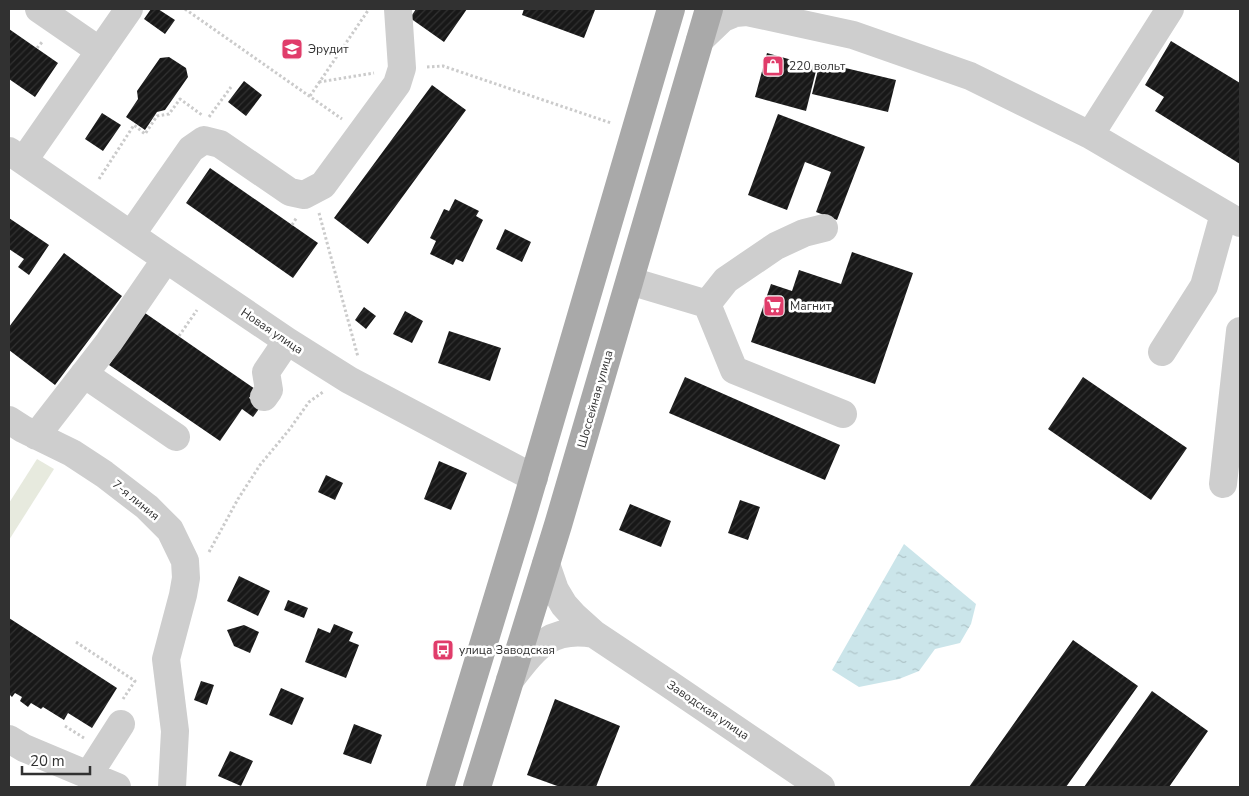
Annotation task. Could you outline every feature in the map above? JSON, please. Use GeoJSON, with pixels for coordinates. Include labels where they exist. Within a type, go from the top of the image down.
{"type":"FeatureCollection","features":[{"type":"Feature","properties":{"kind":"main road"},"geometry":{"type":"LineString","coordinates":[[440,787],[534,478],[671,9]]}},
{"type":"Feature","properties":{"kind":"main road","name":"Шоссейная улица"},"geometry":{"type":"LineString","coordinates":[[478,787],[546,564],[709,9]]}},
{"type":"Feature","properties":{"kind":"street"},"geometry":{"type":"LineString","coordinates":[[39,9],[100,50]]}},
{"type":"Feature","properties":{"kind":"street","name":"Новая улица"},"geometry":{"type":"LineString","coordinates":[[129,9],[100,50],[16,156],[287,341],[354,370],[534,478]]}},
{"type":"Feature","properties":{"kind":"street"},"geometry":{"type":"LineString","coordinates":[[131,235],[206,129],[220,144],[290,192],[304,195],[323,186],[397,84],[402,68],[398,9]]}},
{"type":"Feature","properties":{"kind":"street"},"geometry":{"type":"LineString","coordinates":[[1090,135],[1170,9]]}},
{"type":"Feature","properties":{"kind":"street"},"geometry":{"type":"LineString","coordinates":[[700,40],[723,18],[745,10],[852,35],[970,76],[1090,135],[1232,219],[1204,286],[1162,352]]}},
{"type":"Feature","properties":{"kind":"street"},"geometry":{"type":"LineString","coordinates":[[708,304],[726,280],[776,246],[804,233],[824,228]]}},
{"type":"Feature","properties":{"kind":"street"},"geometry":{"type":"LineString","coordinates":[[36,436],[109,342],[166,259]]}},
{"type":"Feature","properties":{"kind":"street"},"geometry":{"type":"LineString","coordinates":[[630,281],[708,304]]}},
{"type":"Feature","properties":{"kind":"street"},"geometry":{"type":"LineString","coordinates":[[708,304],[734,370],[843,414]]}},
{"type":"Feature","properties":{"kind":"street"},"geometry":{"type":"LineString","coordinates":[[1223,484],[1240,331]]}},
{"type":"Feature","properties":{"kind":"street"},"geometry":{"type":"LineString","coordinates":[[264,398],[269,390],[266,372],[287,341]]}},
{"type":"Feature","properties":{"kind":"street"},"geometry":{"type":"LineString","coordinates":[[84,374],[176,437]]}},
{"type":"Feature","properties":{"kind":"street","name":"7-я линия"},"geometry":{"type":"LineString","coordinates":[[9,420],[36,436],[72,453],[104,474],[147,507],[170,530],[185,569]]}},
{"type":"Feature","properties":{"kind":"street","name":"Заводская улица"},"geometry":{"type":"LineString","coordinates":[[546,564],[555,590],[564,605],[594,634],[821,787]]}},
{"type":"Feature","properties":{"kind":"street"},"geometry":{"type":"LineString","coordinates":[[172,786],[175,731],[166,659],[184,596],[185,569]]}},
{"type":"Feature","properties":{"kind":"street"},"geometry":{"type":"LineString","coordinates":[[510,680],[528,656],[548,639],[564,634],[581,632],[594,634]]}},
{"type":"Feature","properties":{"kind":"street"},"geometry":{"type":"LineString","coordinates":[[89,774],[121,724]]}},
{"type":"Feature","properties":{"kind":"street"},"geometry":{"type":"LineString","coordinates":[[9,739],[24,748],[117,787]]}},
{"type":"Feature","properties":{"kind":"path"},"geometry":{"type":"LineString","coordinates":[[185,9],[361,134]]}},
{"type":"Feature","properties":{"kind":"path"},"geometry":{"type":"LineString","coordinates":[[310,96],[368,9]]}},
{"type":"Feature","properties":{"kind":"path"},"geometry":{"type":"LineString","coordinates":[[319,82],[402,68],[443,66],[616,125]]}},
{"type":"Feature","properties":{"kind":"path"},"geometry":{"type":"LineString","coordinates":[[99,179],[134,126],[146,134],[157,116],[169,114],[180,99],[206,129],[231,87]]}},
{"type":"Feature","properties":{"kind":"path"},"geometry":{"type":"LineString","coordinates":[[185,569],[200,566],[215,543],[238,499],[260,465],[309,402],[354,370],[318,209]]}},
{"type":"Feature","properties":{"kind":"path"},"geometry":{"type":"LineString","coordinates":[[179,336],[201,304]]}},
{"type":"Feature","properties":{"kind":"path"},"geometry":{"type":"LineString","coordinates":[[76,642],[135,681],[112,718],[121,724]]}},
{"type":"Feature","properties":{"kind":"shaded area"},"geometry":{"type":"Polygon","coordinates":[[[37,459],[54,469],[9,540],[9,503],[37,459]]]}},
{"type":"Feature","properties":{"kind":"water"},"geometry":{"type":"Polygon","coordinates":[[[904,544],[976,604],[971,624],[960,643],[935,649],[919,671],[899,679],[859,687],[832,670],[904,544]]]}},
{"type":"Feature","properties":{"kind":"building"},"geometry":{"type":"Polygon","coordinates":[[[151,9],[158,9],[175,20],[165,34],[144,19],[151,9]]]}},
{"type":"Feature","properties":{"kind":"building"},"geometry":{"type":"Polygon","coordinates":[[[416,9],[467,9],[444,42],[410,18],[416,9]]]}},
{"type":"Feature","properties":{"kind":"building"},"geometry":{"type":"Polygon","coordinates":[[[524,9],[595,10],[584,38],[522,15],[524,9]]]}},
{"type":"Feature","properties":{"kind":"building"},"geometry":{"type":"Polygon","coordinates":[[[9,29],[58,63],[35,97],[9,79],[9,29]]]}},
{"type":"Feature","properties":{"kind":"building"},"geometry":{"type":"Polygon","coordinates":[[[1171,41],[1240,83],[1240,164],[1155,111],[1164,97],[1145,85],[1171,41]]]}},
{"type":"Feature","properties":{"kind":"building"},"geometry":{"type":"Polygon","coordinates":[[[767,53],[817,67],[806,111],[755,97],[767,53]]]}},
{"type":"Feature","properties":{"kind":"building"},"geometry":{"type":"Polygon","coordinates":[[[169,57],[186,68],[188,77],[165,110],[157,112],[145,130],[126,117],[138,99],[137,91],[160,58],[169,57]]]}},
{"type":"Feature","properties":{"kind":"building"},"geometry":{"type":"Polygon","coordinates":[[[820,62],[896,80],[888,112],[812,94],[820,62]]]}},
{"type":"Feature","properties":{"kind":"building"},"geometry":{"type":"Polygon","coordinates":[[[244,81],[262,95],[246,116],[228,102],[244,81]]]}},
{"type":"Feature","properties":{"kind":"building"},"geometry":{"type":"Polygon","coordinates":[[[432,85],[466,110],[368,244],[334,218],[432,85]]]}},
{"type":"Feature","properties":{"kind":"building"},"geometry":{"type":"Polygon","coordinates":[[[102,113],[121,125],[103,151],[85,139],[102,113]]]}},
{"type":"Feature","properties":{"kind":"building"},"geometry":{"type":"Polygon","coordinates":[[[778,114],[865,147],[837,220],[816,212],[831,172],[805,162],[787,210],[748,195],[778,114]]]}},
{"type":"Feature","properties":{"kind":"building"},"geometry":{"type":"Polygon","coordinates":[[[210,168],[318,243],[293,278],[186,203],[210,168]]]}},
{"type":"Feature","properties":{"kind":"building"},"geometry":{"type":"Polygon","coordinates":[[[455,199],[479,211],[476,216],[483,220],[463,262],[456,259],[453,265],[430,254],[436,241],[430,238],[444,209],[449,211],[455,199]]]}},
{"type":"Feature","properties":{"kind":"building"},"geometry":{"type":"Polygon","coordinates":[[[9,218],[49,245],[29,275],[18,267],[24,259],[9,249],[9,218]]]}},
{"type":"Feature","properties":{"kind":"building"},"geometry":{"type":"Polygon","coordinates":[[[505,229],[531,242],[522,262],[496,249],[505,229]]]}},
{"type":"Feature","properties":{"kind":"building"},"geometry":{"type":"Polygon","coordinates":[[[852,252],[913,273],[875,384],[751,342],[771,284],[792,291],[799,270],[841,284],[852,252]]]}},
{"type":"Feature","properties":{"kind":"building"},"geometry":{"type":"Polygon","coordinates":[[[64,253],[122,296],[55,385],[9,350],[9,327],[64,253]]]}},
{"type":"Feature","properties":{"kind":"building"},"geometry":{"type":"Polygon","coordinates":[[[364,307],[376,316],[366,329],[355,320],[364,307]]]}},
{"type":"Feature","properties":{"kind":"building"},"geometry":{"type":"Polygon","coordinates":[[[405,311],[423,321],[412,343],[393,334],[405,311]]]}},
{"type":"Feature","properties":{"kind":"building"},"geometry":{"type":"Polygon","coordinates":[[[145,313],[255,389],[249,398],[261,406],[253,417],[242,409],[220,441],[109,365],[145,313]]]}},
{"type":"Feature","properties":{"kind":"building"},"geometry":{"type":"Polygon","coordinates":[[[449,331],[501,348],[490,381],[438,363],[449,331]]]}},
{"type":"Feature","properties":{"kind":"building"},"geometry":{"type":"Polygon","coordinates":[[[685,377],[840,445],[825,480],[669,413],[685,377]]]}},
{"type":"Feature","properties":{"kind":"building"},"geometry":{"type":"Polygon","coordinates":[[[1083,377],[1187,448],[1151,500],[1048,429],[1083,377]]]}},
{"type":"Feature","properties":{"kind":"building"},"geometry":{"type":"Polygon","coordinates":[[[439,461],[467,473],[451,510],[424,499],[439,461]]]}},
{"type":"Feature","properties":{"kind":"building"},"geometry":{"type":"Polygon","coordinates":[[[326,475],[343,483],[335,500],[318,492],[326,475]]]}},
{"type":"Feature","properties":{"kind":"building"},"geometry":{"type":"Polygon","coordinates":[[[740,500],[760,507],[748,540],[728,533],[740,500]]]}},
{"type":"Feature","properties":{"kind":"building"},"geometry":{"type":"Polygon","coordinates":[[[630,504],[671,521],[661,547],[619,530],[630,504]]]}},
{"type":"Feature","properties":{"kind":"building"},"geometry":{"type":"Polygon","coordinates":[[[239,576],[270,591],[258,616],[227,601],[239,576]]]}},
{"type":"Feature","properties":{"kind":"building"},"geometry":{"type":"Polygon","coordinates":[[[288,600],[308,608],[304,618],[284,610],[288,600]]]}},
{"type":"Feature","properties":{"kind":"building"},"geometry":{"type":"Polygon","coordinates":[[[9,618],[117,688],[92,728],[68,713],[64,720],[43,707],[41,709],[31,703],[28,707],[20,701],[22,697],[15,693],[12,697],[9,694],[9,618]]]}},
{"type":"Feature","properties":{"kind":"building"},"geometry":{"type":"Polygon","coordinates":[[[334,624],[353,632],[349,641],[359,645],[346,678],[305,662],[318,628],[330,633],[334,624]]]}},
{"type":"Feature","properties":{"kind":"building"},"geometry":{"type":"Polygon","coordinates":[[[244,625],[259,632],[250,653],[234,646],[227,630],[244,625]]]}},
{"type":"Feature","properties":{"kind":"building"},"geometry":{"type":"Polygon","coordinates":[[[1073,640],[1138,686],[1066,787],[969,787],[1073,640]]]}},
{"type":"Feature","properties":{"kind":"building"},"geometry":{"type":"Polygon","coordinates":[[[201,681],[214,685],[207,705],[194,700],[201,681]]]}},
{"type":"Feature","properties":{"kind":"building"},"geometry":{"type":"Polygon","coordinates":[[[281,688],[304,698],[292,725],[269,715],[281,688]]]}},
{"type":"Feature","properties":{"kind":"building"},"geometry":{"type":"Polygon","coordinates":[[[1152,691],[1208,731],[1169,787],[1084,787],[1152,691]]]}},
{"type":"Feature","properties":{"kind":"building"},"geometry":{"type":"Polygon","coordinates":[[[555,699],[620,726],[596,787],[560,787],[527,775],[555,699]]]}},
{"type":"Feature","properties":{"kind":"building"},"geometry":{"type":"Polygon","coordinates":[[[354,724],[382,735],[371,764],[343,754],[354,724]]]}},
{"type":"Feature","properties":{"kind":"building"},"geometry":{"type":"Polygon","coordinates":[[[230,751],[253,761],[241,786],[218,776],[230,751]]]}},
{"type":"Feature","properties":{"kind":"place","name":"Эрудит"},"geometry":{"type":"Point","coordinates":[292,49]}},
{"type":"Feature","properties":{"kind":"place","name":"220 вольт"},"geometry":{"type":"Point","coordinates":[773,66]}},
{"type":"Feature","properties":{"kind":"place","name":"Магнит"},"geometry":{"type":"Point","coordinates":[774,306]}},
{"type":"Feature","properties":{"kind":"place","name":"улица Заводская"},"geometry":{"type":"Point","coordinates":[443,650]}}]}
